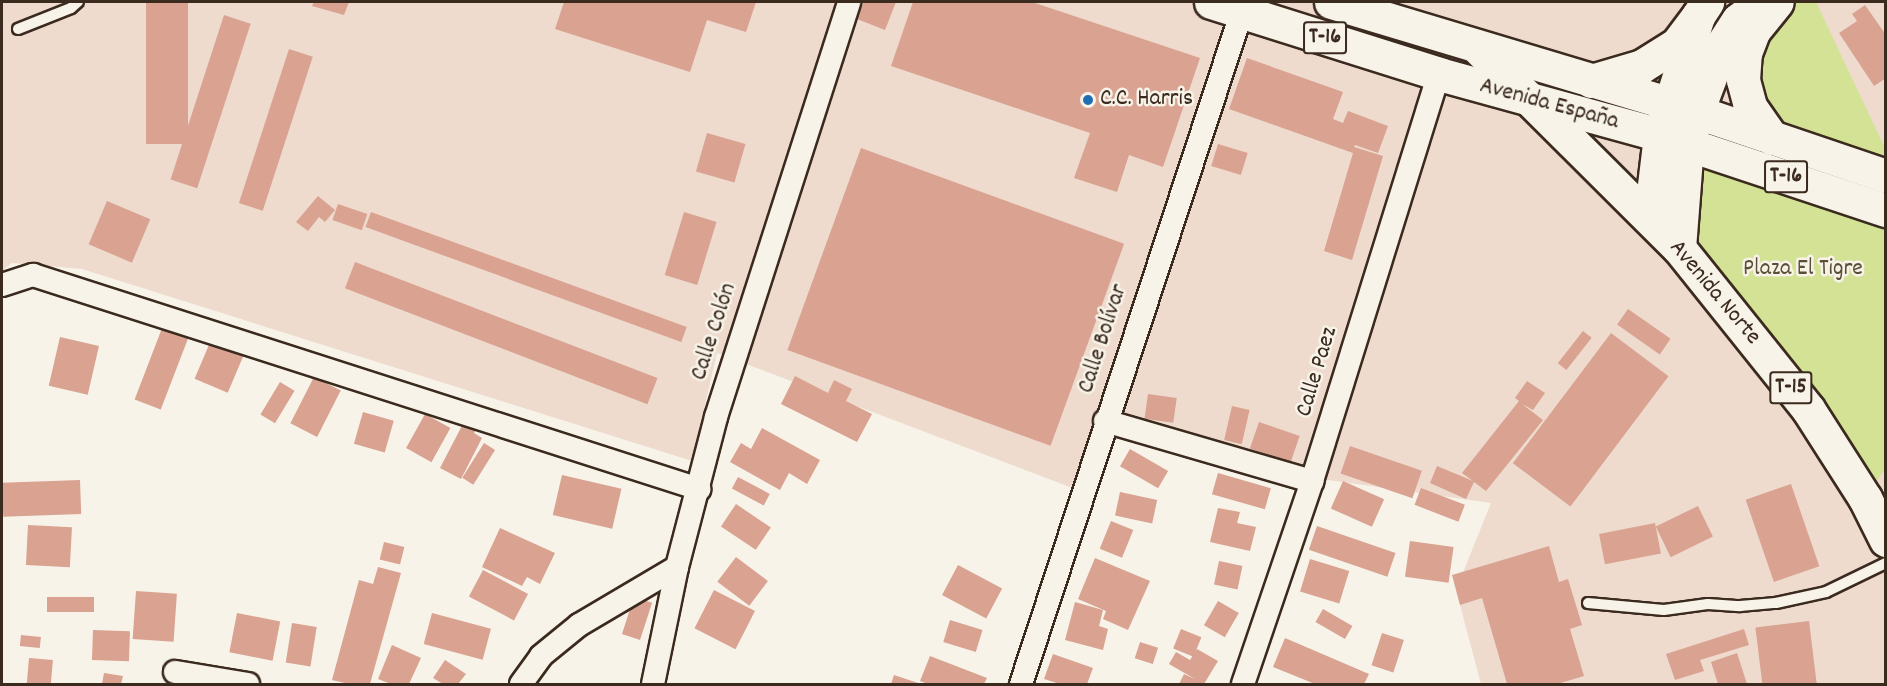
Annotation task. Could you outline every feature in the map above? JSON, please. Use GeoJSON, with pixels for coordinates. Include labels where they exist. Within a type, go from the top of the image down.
{"type":"FeatureCollection","features":[{"type":"Feature","properties":{"kind":"main road","name":"Avenida España"},"geometry":{"type":"LineString","coordinates":[[1211,2],[1529,101],[1674,140],[1886,210]]}},
{"type":"Feature","properties":{"kind":"main road","name":"Avenida España"},"geometry":{"type":"LineString","coordinates":[[1331,2],[1683,108],[1886,176]]}},
{"type":"Feature","properties":{"kind":"main road"},"geometry":{"type":"LineString","coordinates":[[1683,108],[1738,20],[1762,2]]}},
{"type":"Feature","properties":{"kind":"main road"},"geometry":{"type":"LineString","coordinates":[[1772,138],[1750,106],[1743,80],[1745,53],[1754,30],[1777,2]]}},
{"type":"Feature","properties":{"kind":"main road"},"geometry":{"type":"LineString","coordinates":[[1650,219],[1683,108],[1702,9]]}},
{"type":"Feature","properties":{"kind":"main road"},"geometry":{"type":"LineString","coordinates":[[1592,81],[1642,66],[1677,44],[1702,9]]}},
{"type":"Feature","properties":{"kind":"main road","name":"T-16"},"geometry":{"type":"LineString","coordinates":[[1476,46],[1529,101]]}},
{"type":"Feature","properties":{"kind":"main road","name":"Avenida Norte"},"geometry":{"type":"LineString","coordinates":[[1529,101],[1679,248],[1808,409],[1865,498],[1886,540]]}},
{"type":"Feature","properties":{"kind":"main road"},"geometry":{"type":"LineString","coordinates":[[1674,140],[1679,248]]}},
{"type":"Feature","properties":{"kind":"street","name":"Calle Colón"},"geometry":{"type":"LineString","coordinates":[[653,684],[677,567],[716,417],[849,2]]}},
{"type":"Feature","properties":{"kind":"street","name":"Calle Bolívar"},"geometry":{"type":"LineString","coordinates":[[1020,684],[1242,11]]}},
{"type":"Feature","properties":{"kind":"street","name":"Calle Paez"},"geometry":{"type":"LineString","coordinates":[[1243,684],[1312,482],[1439,74]]}},
{"type":"Feature","properties":{"kind":"street"},"geometry":{"type":"LineString","coordinates":[[2,285],[33,275],[699,489]]}},
{"type":"Feature","properties":{"kind":"street"},"geometry":{"type":"LineString","coordinates":[[1105,421],[1312,482]]}},
{"type":"Feature","properties":{"kind":"street"},"geometry":{"type":"LineString","coordinates":[[521,684],[541,656],[579,625],[677,567]]}},
{"type":"Feature","properties":{"kind":"street"},"geometry":{"type":"LineString","coordinates":[[175,672],[248,684]]}},
{"type":"Feature","properties":{"kind":"lane"},"geometry":{"type":"LineString","coordinates":[[18,30],[70,8],[78,2]]}},
{"type":"Feature","properties":{"kind":"lane"},"geometry":{"type":"LineString","coordinates":[[1588,603],[1664,610],[1708,604],[1740,606],[1776,603],[1826,592],[1886,563]]}},
{"type":"Feature","properties":{"kind":"shaded area"},"geometry":{"type":"Polygon","coordinates":[[[2,2],[1885,2],[1885,684],[1481,684],[1456,590],[1491,503],[1321,479],[1099,415],[1075,489],[717,353],[692,461],[82,269],[12,263],[2,271],[2,2]]]}},
{"type":"Feature","properties":{"kind":"green space"},"geometry":{"type":"Polygon","coordinates":[[[1777,2],[1816,2],[1885,148],[1885,153],[1859,167],[1772,138],[1745,53],[1777,2]]]}},
{"type":"Feature","properties":{"kind":"green space","name":"Plaza El Tigre"},"geometry":{"type":"Polygon","coordinates":[[[1687,144],[1885,210],[1885,469],[1865,498],[1679,248],[1687,144]]]}},
{"type":"Feature","properties":{"kind":"building"},"geometry":{"type":"Polygon","coordinates":[[[146,2],[188,2],[188,144],[146,144],[146,2]]]}},
{"type":"Feature","properties":{"kind":"building"},"geometry":{"type":"Polygon","coordinates":[[[314,2],[349,2],[344,15],[312,6],[314,2]]]}},
{"type":"Feature","properties":{"kind":"building"},"geometry":{"type":"Polygon","coordinates":[[[564,2],[756,2],[746,32],[707,20],[690,72],[555,29],[564,2]]]}},
{"type":"Feature","properties":{"kind":"building"},"geometry":{"type":"Polygon","coordinates":[[[864,2],[896,2],[885,30],[857,19],[864,2]]]}},
{"type":"Feature","properties":{"kind":"building","name":"C.C. Harris"},"geometry":{"type":"Polygon","coordinates":[[[913,2],[1032,2],[1200,58],[1163,167],[1129,155],[1117,192],[1074,178],[1090,133],[891,66],[913,2]]]}},
{"type":"Feature","properties":{"kind":"building"},"geometry":{"type":"Polygon","coordinates":[[[1865,5],[1886,35],[1886,78],[1874,86],[1839,33],[1857,21],[1852,14],[1865,5]]]}},
{"type":"Feature","properties":{"kind":"building"},"geometry":{"type":"Polygon","coordinates":[[[224,15],[251,24],[197,188],[171,180],[224,15]]]}},
{"type":"Feature","properties":{"kind":"building"},"geometry":{"type":"Polygon","coordinates":[[[289,49],[313,57],[263,211],[239,203],[289,49]]]}},
{"type":"Feature","properties":{"kind":"building"},"geometry":{"type":"Polygon","coordinates":[[[1247,58],[1343,92],[1333,119],[1343,123],[1348,111],[1388,126],[1378,153],[1355,145],[1354,147],[1383,156],[1352,260],[1324,251],[1353,153],[1229,109],[1247,58]]]}},
{"type":"Feature","properties":{"kind":"building"},"geometry":{"type":"Polygon","coordinates":[[[707,133],[745,144],[734,182],[696,171],[707,133]]]}},
{"type":"Feature","properties":{"kind":"building"},"geometry":{"type":"Polygon","coordinates":[[[1218,144],[1248,153],[1241,175],[1211,166],[1218,144]]]}},
{"type":"Feature","properties":{"kind":"building"},"geometry":{"type":"Polygon","coordinates":[[[861,148],[1124,244],[1051,446],[787,350],[861,148]]]}},
{"type":"Feature","properties":{"kind":"building"},"geometry":{"type":"Polygon","coordinates":[[[318,196],[335,210],[325,222],[319,217],[308,231],[296,222],[318,196]]]}},
{"type":"Feature","properties":{"kind":"building"},"geometry":{"type":"Polygon","coordinates":[[[107,201],[150,219],[132,263],[89,244],[107,201]]]}},
{"type":"Feature","properties":{"kind":"building"},"geometry":{"type":"Polygon","coordinates":[[[338,204],[367,214],[362,230],[332,220],[338,204]]]}},
{"type":"Feature","properties":{"kind":"building"},"geometry":{"type":"Polygon","coordinates":[[[371,212],[687,327],[681,342],[366,227],[371,212]]]}},
{"type":"Feature","properties":{"kind":"building"},"geometry":{"type":"Polygon","coordinates":[[[684,212],[717,222],[697,285],[665,275],[684,212]]]}},
{"type":"Feature","properties":{"kind":"building"},"geometry":{"type":"Polygon","coordinates":[[[355,262],[657,378],[647,404],[345,288],[355,262]]]}},
{"type":"Feature","properties":{"kind":"building"},"geometry":{"type":"Polygon","coordinates":[[[1628,309],[1671,339],[1660,354],[1617,325],[1628,309]]]}},
{"type":"Feature","properties":{"kind":"building"},"geometry":{"type":"Polygon","coordinates":[[[164,323],[190,333],[161,410],[135,400],[164,323]]]}},
{"type":"Feature","properties":{"kind":"building"},"geometry":{"type":"Polygon","coordinates":[[[1583,331],[1592,338],[1566,370],[1558,363],[1583,331]]]}},
{"type":"Feature","properties":{"kind":"building"},"geometry":{"type":"Polygon","coordinates":[[[1611,333],[1669,376],[1570,507],[1513,463],[1611,333]]]}},
{"type":"Feature","properties":{"kind":"building"},"geometry":{"type":"Polygon","coordinates":[[[60,337],[99,346],[88,395],[49,386],[60,337]]]}},
{"type":"Feature","properties":{"kind":"building"},"geometry":{"type":"Polygon","coordinates":[[[211,340],[244,354],[228,393],[195,379],[211,340]]]}},
{"type":"Feature","properties":{"kind":"building"},"geometry":{"type":"Polygon","coordinates":[[[795,376],[828,393],[834,380],[852,389],[846,401],[872,414],[857,442],[781,404],[795,376]]]}},
{"type":"Feature","properties":{"kind":"building"},"geometry":{"type":"Polygon","coordinates":[[[314,377],[341,391],[317,437],[290,423],[314,377]]]}},
{"type":"Feature","properties":{"kind":"building"},"geometry":{"type":"Polygon","coordinates":[[[1527,381],[1545,393],[1533,410],[1522,404],[1543,420],[1486,491],[1474,482],[1466,499],[1430,483],[1437,466],[1473,481],[1462,473],[1519,401],[1515,398],[1527,381]]]}},
{"type":"Feature","properties":{"kind":"building"},"geometry":{"type":"Polygon","coordinates":[[[280,382],[295,391],[275,423],[260,415],[280,382]]]}},
{"type":"Feature","properties":{"kind":"building"},"geometry":{"type":"Polygon","coordinates":[[[1148,394],[1177,398],[1173,423],[1145,419],[1148,394]]]}},
{"type":"Feature","properties":{"kind":"building"},"geometry":{"type":"Polygon","coordinates":[[[1232,406],[1250,410],[1242,444],[1224,440],[1232,406]]]}},
{"type":"Feature","properties":{"kind":"building"},"geometry":{"type":"Polygon","coordinates":[[[363,412],[394,421],[385,453],[354,444],[363,412]]]}},
{"type":"Feature","properties":{"kind":"building"},"geometry":{"type":"Polygon","coordinates":[[[425,414],[450,428],[431,462],[406,448],[425,414]]]}},
{"type":"Feature","properties":{"kind":"building"},"geometry":{"type":"Polygon","coordinates":[[[465,420],[477,427],[474,433],[482,438],[461,479],[440,468],[465,420]]]}},
{"type":"Feature","properties":{"kind":"building"},"geometry":{"type":"Polygon","coordinates":[[[1259,422],[1300,436],[1291,462],[1250,448],[1259,422]]]}},
{"type":"Feature","properties":{"kind":"building"},"geometry":{"type":"Polygon","coordinates":[[[762,428],[820,460],[807,484],[789,473],[780,490],[730,462],[741,443],[751,449],[762,428]]]}},
{"type":"Feature","properties":{"kind":"building"},"geometry":{"type":"Polygon","coordinates":[[[484,443],[495,450],[473,485],[462,478],[484,443]]]}},
{"type":"Feature","properties":{"kind":"building"},"geometry":{"type":"Polygon","coordinates":[[[1350,446],[1422,471],[1412,498],[1341,473],[1350,446]]]}},
{"type":"Feature","properties":{"kind":"building"},"geometry":{"type":"Polygon","coordinates":[[[1130,449],[1168,471],[1158,488],[1120,466],[1130,449]]]}},
{"type":"Feature","properties":{"kind":"building"},"geometry":{"type":"Polygon","coordinates":[[[1218,473],[1271,488],[1265,509],[1212,494],[1218,473]]]}},
{"type":"Feature","properties":{"kind":"building"},"geometry":{"type":"Polygon","coordinates":[[[562,475],[621,489],[612,529],[553,515],[562,475]]]}},
{"type":"Feature","properties":{"kind":"building"},"geometry":{"type":"Polygon","coordinates":[[[738,477],[770,494],[764,505],[732,488],[738,477]]]}},
{"type":"Feature","properties":{"kind":"building"},"geometry":{"type":"Polygon","coordinates":[[[80,480],[81,514],[3,517],[2,483],[80,480]]]}},
{"type":"Feature","properties":{"kind":"building"},"geometry":{"type":"Polygon","coordinates":[[[1343,481],[1384,499],[1372,527],[1331,508],[1343,481]]]}},
{"type":"Feature","properties":{"kind":"building"},"geometry":{"type":"Polygon","coordinates":[[[1791,484],[1819,566],[1774,582],[1746,500],[1791,484]]]}},
{"type":"Feature","properties":{"kind":"building"},"geometry":{"type":"Polygon","coordinates":[[[1421,488],[1465,505],[1458,522],[1415,505],[1421,488]]]}},
{"type":"Feature","properties":{"kind":"building"},"geometry":{"type":"Polygon","coordinates":[[[1120,492],[1157,500],[1152,523],[1115,515],[1120,492]]]}},
{"type":"Feature","properties":{"kind":"building"},"geometry":{"type":"Polygon","coordinates":[[[736,504],[771,527],[756,550],[721,526],[736,504]]]}},
{"type":"Feature","properties":{"kind":"building"},"geometry":{"type":"Polygon","coordinates":[[[1698,506],[1713,537],[1671,557],[1656,527],[1698,506]]]}},
{"type":"Feature","properties":{"kind":"building"},"geometry":{"type":"Polygon","coordinates":[[[1218,508],[1240,512],[1237,523],[1256,527],[1250,551],[1210,542],[1218,508]]]}},
{"type":"Feature","properties":{"kind":"building"},"geometry":{"type":"Polygon","coordinates":[[[1111,521],[1133,530],[1122,558],[1100,549],[1111,521]]]}},
{"type":"Feature","properties":{"kind":"building"},"geometry":{"type":"Polygon","coordinates":[[[1655,523],[1661,553],[1605,564],[1599,534],[1655,523]]]}},
{"type":"Feature","properties":{"kind":"building"},"geometry":{"type":"Polygon","coordinates":[[[28,525],[72,527],[70,567],[26,565],[28,525]]]}},
{"type":"Feature","properties":{"kind":"building"},"geometry":{"type":"Polygon","coordinates":[[[1317,526],[1395,553],[1387,577],[1309,550],[1317,526]]]}},
{"type":"Feature","properties":{"kind":"building"},"geometry":{"type":"Polygon","coordinates":[[[500,528],[555,553],[540,584],[527,577],[522,586],[482,567],[500,528]]]}},
{"type":"Feature","properties":{"kind":"building"},"geometry":{"type":"Polygon","coordinates":[[[1410,541],[1454,547],[1449,583],[1405,577],[1410,541]]]}},
{"type":"Feature","properties":{"kind":"building"},"geometry":{"type":"Polygon","coordinates":[[[384,542],[404,547],[400,565],[380,559],[384,542]]]}},
{"type":"Feature","properties":{"kind":"building"},"geometry":{"type":"Polygon","coordinates":[[[1549,546],[1559,582],[1568,579],[1582,625],[1570,629],[1584,676],[1557,684],[1507,684],[1482,598],[1460,605],[1452,575],[1549,546]]]}},
{"type":"Feature","properties":{"kind":"building"},"geometry":{"type":"Polygon","coordinates":[[[736,557],[768,581],[749,606],[717,582],[736,557]]]}},
{"type":"Feature","properties":{"kind":"building"},"geometry":{"type":"Polygon","coordinates":[[[1095,558],[1150,581],[1128,630],[1103,619],[1106,611],[1078,599],[1095,558]]]}},
{"type":"Feature","properties":{"kind":"building"},"geometry":{"type":"Polygon","coordinates":[[[1310,559],[1349,571],[1339,604],[1300,592],[1310,559]]]}},
{"type":"Feature","properties":{"kind":"building"},"geometry":{"type":"Polygon","coordinates":[[[1219,561],[1242,566],[1237,589],[1214,584],[1219,561]]]}},
{"type":"Feature","properties":{"kind":"building"},"geometry":{"type":"Polygon","coordinates":[[[958,565],[1002,588],[986,618],[942,595],[958,565]]]}},
{"type":"Feature","properties":{"kind":"building"},"geometry":{"type":"Polygon","coordinates":[[[378,567],[401,573],[370,684],[349,684],[332,680],[359,580],[373,584],[378,567]]]}},
{"type":"Feature","properties":{"kind":"building"},"geometry":{"type":"Polygon","coordinates":[[[483,570],[528,594],[514,620],[469,596],[483,570]]]}},
{"type":"Feature","properties":{"kind":"building"},"geometry":{"type":"Polygon","coordinates":[[[714,590],[755,611],[735,649],[694,628],[714,590]]]}},
{"type":"Feature","properties":{"kind":"building"},"geometry":{"type":"Polygon","coordinates":[[[136,591],[177,594],[174,642],[133,639],[136,591]]]}},
{"type":"Feature","properties":{"kind":"building"},"geometry":{"type":"Polygon","coordinates":[[[47,597],[94,597],[94,612],[47,612],[47,597]]]}},
{"type":"Feature","properties":{"kind":"building"},"geometry":{"type":"Polygon","coordinates":[[[634,597],[652,603],[640,640],[622,634],[634,597]]]}},
{"type":"Feature","properties":{"kind":"building"},"geometry":{"type":"Polygon","coordinates":[[[1218,601],[1239,613],[1225,637],[1204,625],[1218,601]]]}},
{"type":"Feature","properties":{"kind":"building"},"geometry":{"type":"Polygon","coordinates":[[[1075,602],[1103,610],[1099,626],[1108,629],[1103,650],[1065,640],[1075,602]]]}},
{"type":"Feature","properties":{"kind":"building"},"geometry":{"type":"Polygon","coordinates":[[[1323,609],[1352,626],[1345,639],[1316,622],[1323,609]]]}},
{"type":"Feature","properties":{"kind":"building"},"geometry":{"type":"Polygon","coordinates":[[[237,613],[280,621],[273,661],[229,652],[237,613]]]}},
{"type":"Feature","properties":{"kind":"building"},"geometry":{"type":"Polygon","coordinates":[[[432,613],[491,629],[483,660],[424,644],[432,613]]]}},
{"type":"Feature","properties":{"kind":"building"},"geometry":{"type":"Polygon","coordinates":[[[950,620],[983,630],[976,652],[943,642],[950,620]]]}},
{"type":"Feature","properties":{"kind":"building"},"geometry":{"type":"Polygon","coordinates":[[[1809,621],[1817,684],[1762,684],[1755,628],[1809,621]]]}},
{"type":"Feature","properties":{"kind":"building"},"geometry":{"type":"Polygon","coordinates":[[[292,623],[317,627],[310,666],[286,663],[292,623]]]}},
{"type":"Feature","properties":{"kind":"building"},"geometry":{"type":"Polygon","coordinates":[[[1181,629],[1201,637],[1194,657],[1173,648],[1181,629]]]}},
{"type":"Feature","properties":{"kind":"building"},"geometry":{"type":"Polygon","coordinates":[[[1744,629],[1749,645],[1700,660],[1704,671],[1675,680],[1666,654],[1744,629]]]}},
{"type":"Feature","properties":{"kind":"building"},"geometry":{"type":"Polygon","coordinates":[[[93,630],[130,631],[129,661],[92,660],[93,630]]]}},
{"type":"Feature","properties":{"kind":"building"},"geometry":{"type":"Polygon","coordinates":[[[1382,633],[1404,640],[1393,672],[1371,665],[1382,633]]]}},
{"type":"Feature","properties":{"kind":"building"},"geometry":{"type":"Polygon","coordinates":[[[21,635],[41,637],[40,648],[20,646],[21,635]]]}},
{"type":"Feature","properties":{"kind":"building"},"geometry":{"type":"Polygon","coordinates":[[[1285,638],[1369,674],[1364,684],[1315,684],[1273,667],[1285,638]]]}},
{"type":"Feature","properties":{"kind":"building"},"geometry":{"type":"Polygon","coordinates":[[[1140,642],[1158,648],[1153,664],[1135,658],[1140,642]]]}},
{"type":"Feature","properties":{"kind":"building"},"geometry":{"type":"Polygon","coordinates":[[[392,645],[421,658],[409,684],[391,684],[378,679],[392,645]]]}},
{"type":"Feature","properties":{"kind":"building"},"geometry":{"type":"Polygon","coordinates":[[[1197,649],[1218,661],[1204,684],[1179,684],[1184,674],[1195,679],[1169,664],[1176,652],[1190,660],[1197,649]]]}},
{"type":"Feature","properties":{"kind":"building"},"geometry":{"type":"Polygon","coordinates":[[[1737,653],[1747,684],[1718,684],[1711,662],[1737,653]]]}},
{"type":"Feature","properties":{"kind":"building"},"geometry":{"type":"Polygon","coordinates":[[[1053,654],[1093,668],[1087,684],[1060,684],[1044,679],[1053,654]]]}},
{"type":"Feature","properties":{"kind":"building"},"geometry":{"type":"Polygon","coordinates":[[[930,656],[987,678],[984,684],[928,684],[920,681],[930,656]]]}},
{"type":"Feature","properties":{"kind":"building"},"geometry":{"type":"Polygon","coordinates":[[[29,658],[53,660],[51,684],[27,684],[29,658]]]}},
{"type":"Feature","properties":{"kind":"building"},"geometry":{"type":"Polygon","coordinates":[[[445,660],[466,674],[458,684],[443,684],[433,678],[445,660]]]}},
{"type":"Feature","properties":{"kind":"building"},"geometry":{"type":"Polygon","coordinates":[[[104,673],[123,676],[121,684],[102,684],[104,673]]]}},
{"type":"Feature","properties":{"kind":"building"},"geometry":{"type":"Polygon","coordinates":[[[894,675],[921,684],[891,684],[894,675]]]}},
{"type":"Feature","properties":{"kind":"place","name":"C.C. Harris"},"geometry":{"type":"Point","coordinates":[1088,100]}}]}
